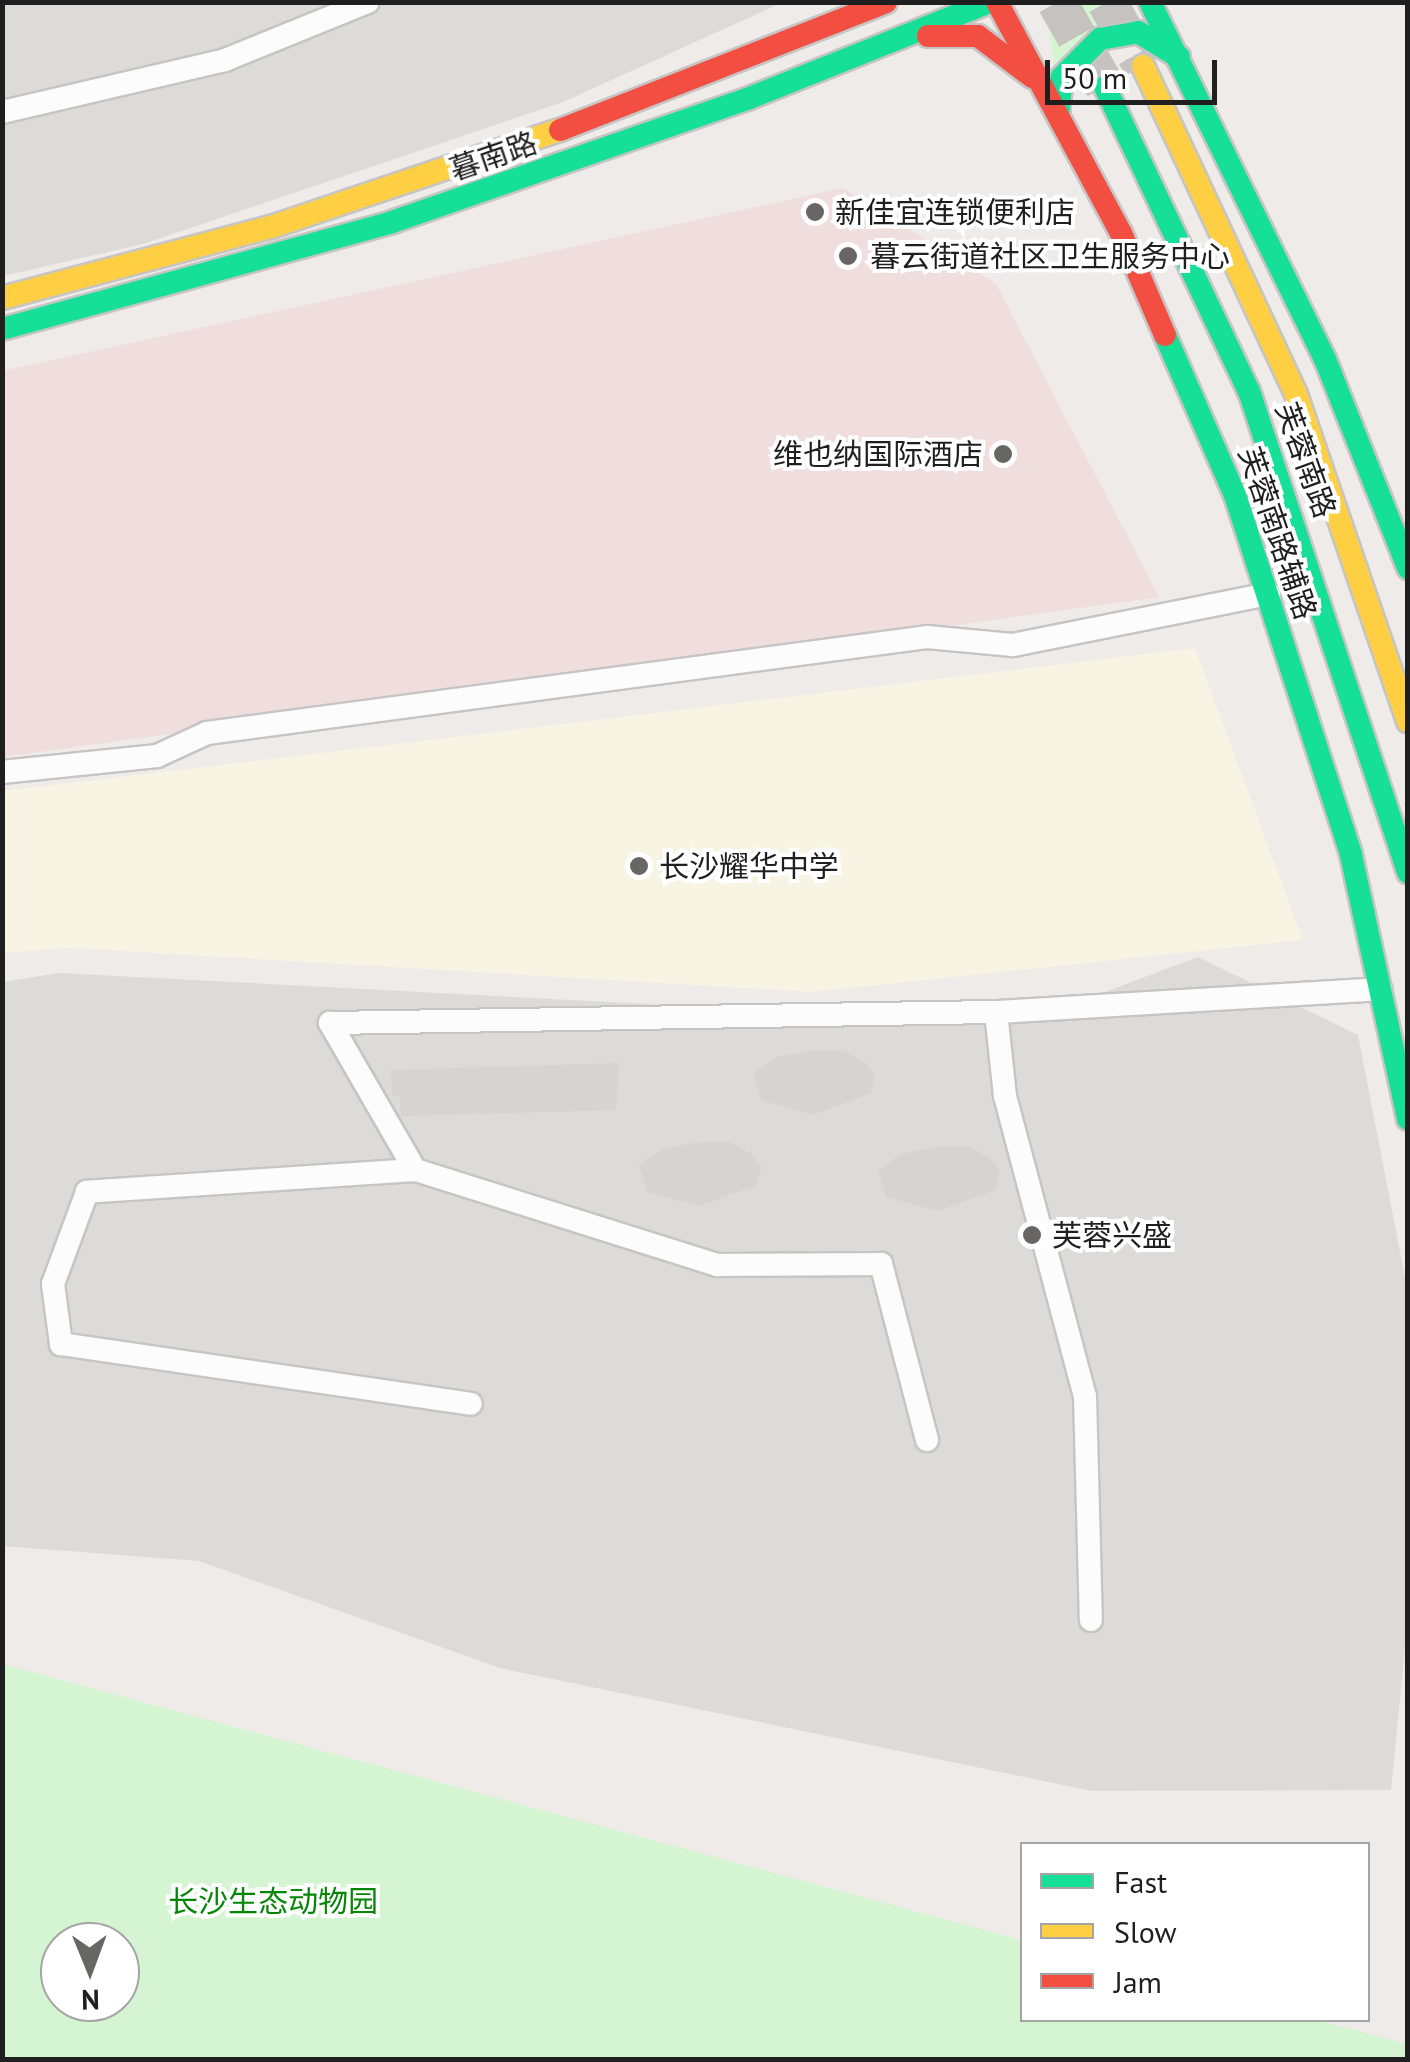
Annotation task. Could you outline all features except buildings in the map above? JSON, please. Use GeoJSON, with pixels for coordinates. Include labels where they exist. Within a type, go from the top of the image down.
{"type":"FeatureCollection","features":[{"type":"Feature","properties":{"kind":"main road"},"geometry":{"type":"LineString","coordinates":[[829,26],[865,2]]}},
{"type":"Feature","properties":{"kind":"main road","name":"暮南路"},"geometry":{"type":"LineString","coordinates":[[2,298],[380,194],[886,2]]}},
{"type":"Feature","properties":{"kind":"main road","name":"暮南路"},"geometry":{"type":"LineString","coordinates":[[2,328],[392,222],[994,2]]}},
{"type":"Feature","properties":{"kind":"main road","name":"芙蓉南路辅路"},"geometry":{"type":"LineString","coordinates":[[994,2],[1056,110],[1187,376],[1269,594],[1351,855],[1408,1119]]}},
{"type":"Feature","properties":{"kind":"main road"},"geometry":{"type":"LineString","coordinates":[[1150,2],[1325,359],[1408,568]]}},
{"type":"Feature","properties":{"kind":"main road"},"geometry":{"type":"LineString","coordinates":[[1172,2],[1185,67]]}},
{"type":"Feature","properties":{"kind":"main road"},"geometry":{"type":"LineString","coordinates":[[1056,110],[1062,78],[1100,38],[1138,32],[1185,67]]}},
{"type":"Feature","properties":{"kind":"main road"},"geometry":{"type":"LineString","coordinates":[[867,51],[947,34],[978,36],[1021,65],[1056,110]]}},
{"type":"Feature","properties":{"kind":"main road","name":"芙蓉南路"},"geometry":{"type":"LineString","coordinates":[[1143,66],[1296,394],[1408,721]]}},
{"type":"Feature","properties":{"kind":"main road","name":"芙蓉南路"},"geometry":{"type":"LineString","coordinates":[[1105,87],[1249,392],[1297,519],[1408,872]]}},
{"type":"Feature","properties":{"kind":"street"},"geometry":{"type":"LineString","coordinates":[[2,112],[225,60],[368,2]]}},
{"type":"Feature","properties":{"kind":"street"},"geometry":{"type":"LineString","coordinates":[[2,772],[157,756],[208,734],[927,638],[1013,645],[1269,594]]}},
{"type":"Feature","properties":{"kind":"street"},"geometry":{"type":"LineString","coordinates":[[416,1170],[330,1023],[996,1012],[1380,988]]}},
{"type":"Feature","properties":{"kind":"street"},"geometry":{"type":"LineString","coordinates":[[996,1012],[1005,1096],[1085,1396],[1091,1620]]}},
{"type":"Feature","properties":{"kind":"street"},"geometry":{"type":"LineString","coordinates":[[471,1404],[61,1344],[53,1284],[88,1192],[416,1170],[717,1265],[881,1264],[927,1440]]}},
{"type":"Feature","properties":{"kind":"shaded area"},"geometry":{"type":"Polygon","coordinates":[[[2,3],[781,3],[563,102],[143,244],[3,276],[2,3]]]}},
{"type":"Feature","properties":{"kind":"shaded area"},"geometry":{"type":"Polygon","coordinates":[[[843,188],[996,284],[1159,597],[3,757],[2,371],[843,188]]]}},
{"type":"Feature","properties":{"kind":"shaded area","name":"长沙耀华中学"},"geometry":{"type":"Polygon","coordinates":[[[1195,648],[1303,940],[812,992],[70,948],[3,953],[3,791],[1195,648]]]}},
{"type":"Feature","properties":{"kind":"shaded area"},"geometry":{"type":"Polygon","coordinates":[[[1198,957],[1358,1035],[1407,1288],[1408,1617],[1391,1790],[1092,1791],[500,1668],[199,1561],[3,1546],[3,982],[59,973],[857,1015],[1052,1012],[1198,957]]]}},
{"type":"Feature","properties":{"kind":"green space"},"geometry":{"type":"Polygon","coordinates":[[[1061,2],[1127,3],[1140,21],[1054,65],[1048,25],[1061,2]]]}},
{"type":"Feature","properties":{"kind":"green space","name":"长沙生态动物园"},"geometry":{"type":"Polygon","coordinates":[[[2,1664],[1020,1939],[1020,2022],[1324,2022],[1407,2044],[1407,2059],[3,2059],[2,1664]]]}},
{"type":"Feature","properties":{"kind":"tunnel"},"geometry":{"type":"LineString","coordinates":[[1057,2],[1105,86]]}},
{"type":"Feature","properties":{"kind":"tunnel"},"geometry":{"type":"LineString","coordinates":[[1107,2],[1143,66]]}},
{"type":"Feature","properties":{"kind":"traffic: fast"},"geometry":{"type":"LineString","coordinates":[[2,329],[392,222],[747,99],[990,2]]}},
{"type":"Feature","properties":{"kind":"traffic: fast"},"geometry":{"type":"LineString","coordinates":[[1150,2],[1325,359],[1408,568]]}},
{"type":"Feature","properties":{"kind":"traffic: fast"},"geometry":{"type":"LineString","coordinates":[[1058,115],[1062,77],[1100,39],[1138,32],[1179,57]]}},
{"type":"Feature","properties":{"kind":"traffic: fast"},"geometry":{"type":"LineString","coordinates":[[1105,87],[1249,391],[1408,872]]}},
{"type":"Feature","properties":{"kind":"traffic: fast"},"geometry":{"type":"LineString","coordinates":[[1165,335],[1235,495],[1351,855],[1408,1119]]}},
{"type":"Feature","properties":{"kind":"traffic: slow"},"geometry":{"type":"LineString","coordinates":[[1143,66],[1296,394],[1408,721]]}},
{"type":"Feature","properties":{"kind":"traffic: slow"},"geometry":{"type":"LineString","coordinates":[[2,298],[271,227],[560,130]]}},
{"type":"Feature","properties":{"kind":"traffic: jam"},"geometry":{"type":"LineString","coordinates":[[560,130],[886,2]]}},
{"type":"Feature","properties":{"kind":"traffic: jam"},"geometry":{"type":"LineString","coordinates":[[997,2],[1121,233],[1165,335]]}},
{"type":"Feature","properties":{"kind":"traffic: jam"},"geometry":{"type":"LineString","coordinates":[[928,36],[978,36],[1032,77]]}},
{"type":"Feature","properties":{"kind":"place","name":"新佳宜连锁便利店"},"geometry":{"type":"Point","coordinates":[815,212]}},
{"type":"Feature","properties":{"kind":"place","name":"暮云街道社区卫生服务中心"},"geometry":{"type":"Point","coordinates":[848,256]}},
{"type":"Feature","properties":{"kind":"place","name":"维也纳国际酒店"},"geometry":{"type":"Point","coordinates":[1003,454]}},
{"type":"Feature","properties":{"kind":"place","name":"长沙耀华中学"},"geometry":{"type":"Point","coordinates":[639,866]}},
{"type":"Feature","properties":{"kind":"place","name":"芙蓉兴盛"},"geometry":{"type":"Point","coordinates":[1032,1235]}}]}
